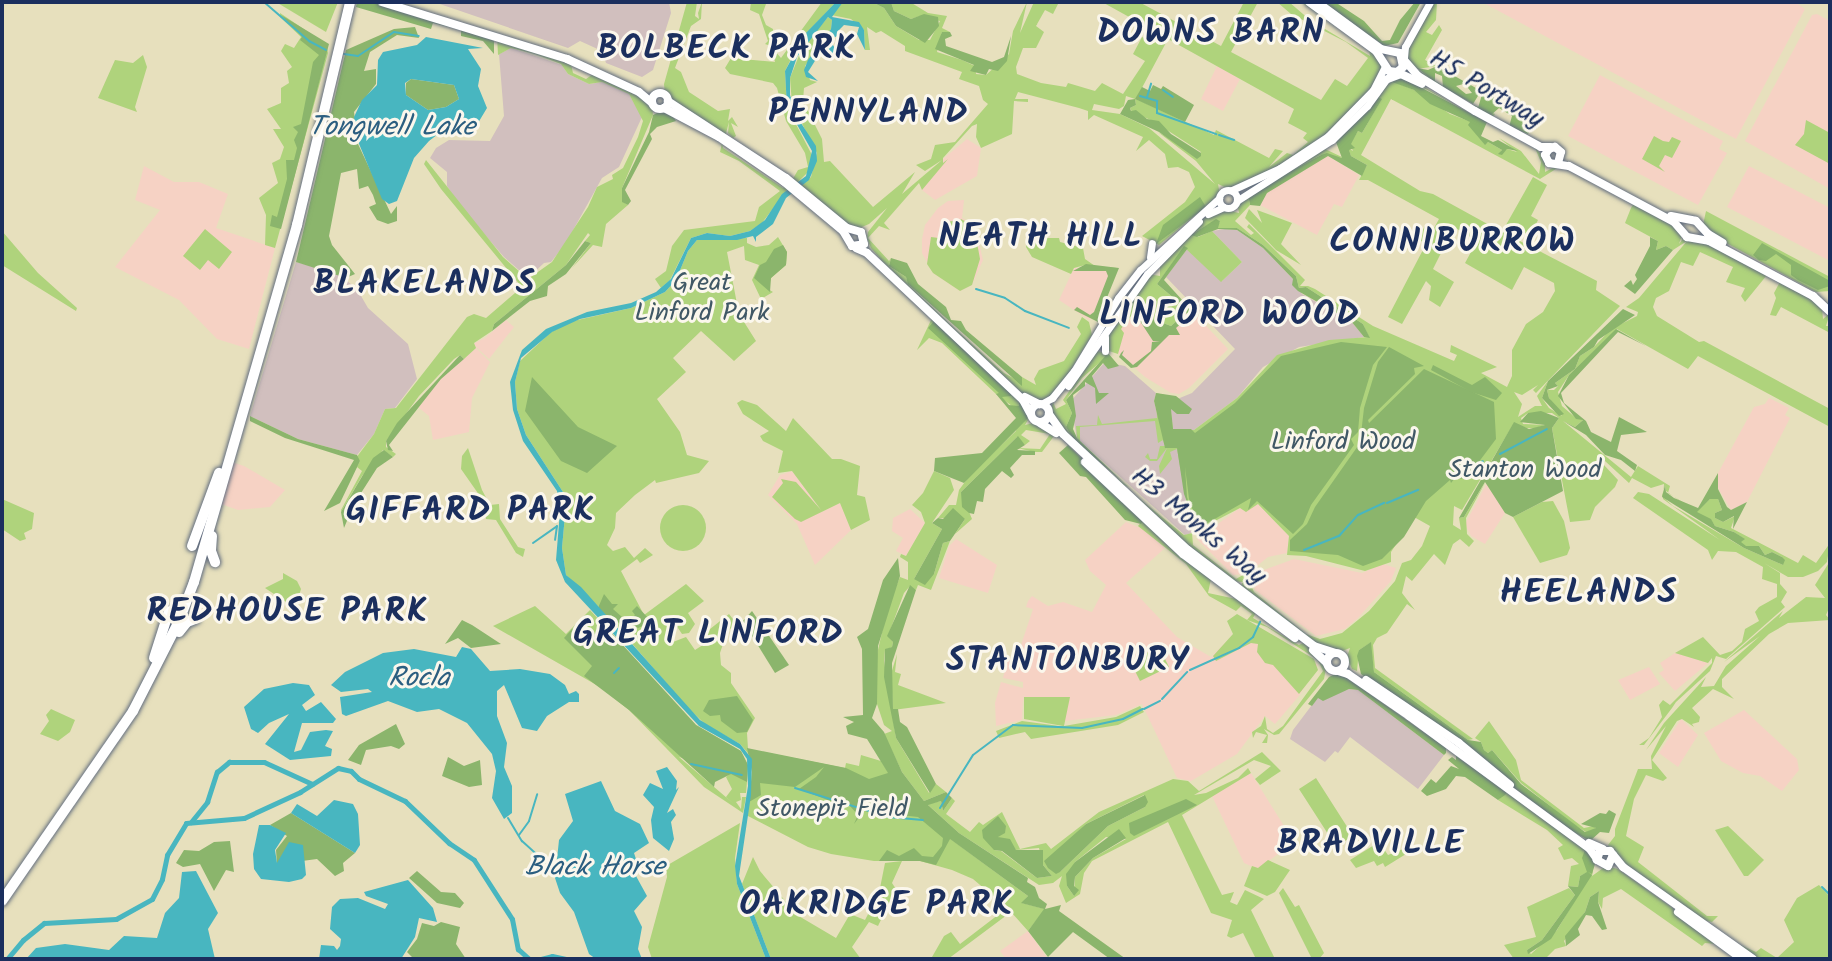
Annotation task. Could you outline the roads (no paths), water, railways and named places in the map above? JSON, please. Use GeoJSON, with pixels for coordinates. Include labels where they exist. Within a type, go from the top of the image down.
{"type":"FeatureCollection","features":[{"type":"Feature","properties":{"kind":"highway"},"geometry":{"type":"LineString","coordinates":[[2,891],[121,719],[151,667],[184,593],[240,411],[347,2]]}},
{"type":"Feature","properties":{"kind":"highway"},"geometry":{"type":"LineString","coordinates":[[192,546],[222,474]]}},
{"type":"Feature","properties":{"kind":"highway"},"geometry":{"type":"LineString","coordinates":[[215,562],[211,541],[222,474]]}},
{"type":"Feature","properties":{"kind":"highway"},"geometry":{"type":"LineString","coordinates":[[145,690],[194,582],[222,474]]}},
{"type":"Feature","properties":{"kind":"highway"},"geometry":{"type":"LineString","coordinates":[[151,667],[169,611]]}},
{"type":"Feature","properties":{"kind":"highway"},"geometry":{"type":"LineString","coordinates":[[2,901],[145,690],[181,630],[195,619]]}},
{"type":"Feature","properties":{"kind":"main road"},"geometry":{"type":"LineString","coordinates":[[382,2],[487,29]]}},
{"type":"Feature","properties":{"kind":"main road"},"geometry":{"type":"LineString","coordinates":[[397,2],[506,35],[638,89],[662,93],[666,104],[730,142],[838,223],[856,231],[886,268]]}},
{"type":"Feature","properties":{"kind":"main road"},"geometry":{"type":"LineString","coordinates":[[1309,2],[1376,51],[1384,64]]}},
{"type":"Feature","properties":{"kind":"main road","name":"H5 Portway"},"geometry":{"type":"LineString","coordinates":[[1317,2],[1377,46],[1404,59],[1418,76],[1475,111],[1541,147],[1551,147],[1562,153],[1571,162],[1685,226]]}},
{"type":"Feature","properties":{"kind":"main road"},"geometry":{"type":"LineString","coordinates":[[1373,94],[1384,64],[1392,51],[1406,39],[1428,2]]}},
{"type":"Feature","properties":{"kind":"main road"},"geometry":{"type":"LineString","coordinates":[[1040,423],[1093,338],[1149,259],[1209,210],[1232,207],[1246,189],[1333,135],[1385,80],[1397,72],[1404,59],[1405,47],[1428,2]]}},
{"type":"Feature","properties":{"kind":"main road","name":"H5 Portway"},"geometry":{"type":"LineString","coordinates":[[1384,64],[1535,148],[1551,164],[1558,163],[1685,226]]}},
{"type":"Feature","properties":{"kind":"main road"},"geometry":{"type":"LineString","coordinates":[[1385,80],[1404,74],[1430,87]]}},
{"type":"Feature","properties":{"kind":"main road"},"geometry":{"type":"LineString","coordinates":[[638,89],[657,108],[666,104]]}},
{"type":"Feature","properties":{"kind":"main road"},"geometry":{"type":"LineString","coordinates":[[652,103],[656,94]]}},
{"type":"Feature","properties":{"kind":"main road"},"geometry":{"type":"LineString","coordinates":[[1545,158],[1551,147]]}},
{"type":"Feature","properties":{"kind":"main road"},"geometry":{"type":"LineString","coordinates":[[1558,163],[1562,153]]}},
{"type":"Feature","properties":{"kind":"main road"},"geometry":{"type":"LineString","coordinates":[[1127,293],[1209,210],[1223,191],[1246,189]]}},
{"type":"Feature","properties":{"kind":"main road"},"geometry":{"type":"LineString","coordinates":[[1232,190],[1238,200]]}},
{"type":"Feature","properties":{"kind":"main road"},"geometry":{"type":"LineString","coordinates":[[1219,198],[1224,207]]}},
{"type":"Feature","properties":{"kind":"main road"},"geometry":{"type":"LineString","coordinates":[[1698,233],[1696,221],[1685,226],[1687,237],[1698,233],[1828,296],[1826,309]]}},
{"type":"Feature","properties":{"kind":"main road"},"geometry":{"type":"LineString","coordinates":[[838,223],[848,241],[886,268],[1022,396],[1040,404]]}},
{"type":"Feature","properties":{"kind":"main road"},"geometry":{"type":"LineString","coordinates":[[848,241],[856,231]]}},
{"type":"Feature","properties":{"kind":"main road"},"geometry":{"type":"LineString","coordinates":[[1698,233],[1813,296],[1826,309]]}},
{"type":"Feature","properties":{"kind":"main road"},"geometry":{"type":"LineString","coordinates":[[856,248],[865,240]]}},
{"type":"Feature","properties":{"kind":"main road"},"geometry":{"type":"LineString","coordinates":[[1149,259],[1152,243]]}},
{"type":"Feature","properties":{"kind":"main road"},"geometry":{"type":"LineString","coordinates":[[1157,272],[1162,256]]}},
{"type":"Feature","properties":{"kind":"main road"},"geometry":{"type":"LineString","coordinates":[[1022,396],[1030,413],[1056,396],[1111,325],[1121,301]]}},
{"type":"Feature","properties":{"kind":"main road"},"geometry":{"type":"LineString","coordinates":[[1092,323],[1093,338]]}},
{"type":"Feature","properties":{"kind":"main road"},"geometry":{"type":"LineString","coordinates":[[1103,332],[1105,351]]}},
{"type":"Feature","properties":{"kind":"main road","name":"H3 Monks Way"},"geometry":{"type":"LineString","coordinates":[[1040,404],[1049,413],[1058,432]]}},
{"type":"Feature","properties":{"kind":"main road","name":"H3 Monks Way"},"geometry":{"type":"LineString","coordinates":[[1030,413],[1033,420],[1058,432],[1144,519],[1316,650],[1330,669],[1352,672]]}},
{"type":"Feature","properties":{"kind":"main road","name":"H3 Monks Way"},"geometry":{"type":"LineString","coordinates":[[1316,650],[1335,653]]}},
{"type":"Feature","properties":{"kind":"main road"},"geometry":{"type":"LineString","coordinates":[[1327,663],[1329,656],[1335,653],[1352,672],[1508,787],[1587,844],[1613,855],[1625,871],[1732,948],[1753,959]]}},
{"type":"Feature","properties":{"kind":"main road"},"geometry":{"type":"LineString","coordinates":[[1587,844],[1597,859],[1625,871]]}},
{"type":"Feature","properties":{"kind":"main road"},"geometry":{"type":"LineString","coordinates":[[1597,859],[1603,849]]}},
{"type":"Feature","properties":{"kind":"main road"},"geometry":{"type":"LineString","coordinates":[[1608,866],[1613,855]]}},
{"type":"Feature","properties":{"kind":"main road"},"geometry":{"type":"LineString","coordinates":[[1732,948],[1742,959]]}},
{"type":"Feature","properties":{"kind":"water"},"geometry":{"type":"Polygon","coordinates":[[[836,2],[843,2],[832,17],[859,22],[864,30],[865,50],[857,34],[859,27],[844,25],[837,32],[839,35],[830,40],[839,55],[835,56],[823,48],[808,72],[818,81],[806,77],[804,70],[808,60],[831,29],[832,20],[828,17],[797,57],[790,78],[790,95],[799,120],[816,146],[817,161],[809,180],[786,198],[773,224],[756,237],[756,242],[753,236],[737,240],[697,240],[688,251],[676,280],[665,292],[631,308],[580,319],[552,332],[521,358],[515,382],[517,409],[526,435],[563,492],[565,515],[562,548],[566,575],[581,587],[700,720],[740,744],[752,759],[751,795],[739,876],[771,959],[766,959],[737,884],[735,866],[748,786],[747,759],[740,749],[699,726],[565,582],[556,560],[560,511],[557,491],[523,441],[513,410],[510,382],[522,350],[546,329],[587,312],[631,303],[656,292],[671,279],[691,238],[707,233],[730,236],[750,231],[765,220],[782,194],[806,176],[812,151],[787,107],[785,71],[805,34],[836,2]]]}},
{"type":"Feature","properties":{"kind":"water","name":"Tongwell Lake"},"geometry":{"type":"Polygon","coordinates":[[[426,37],[483,48],[468,49],[481,69],[478,86],[487,108],[478,123],[446,128],[429,141],[414,158],[397,201],[389,204],[382,199],[357,139],[354,117],[362,100],[377,85],[378,60],[383,52],[417,45],[426,37]],[[411,79],[405,83],[406,95],[428,110],[446,107],[459,99],[454,85],[411,79]]]}},
{"type":"Feature","properties":{"kind":"water","name":"Rocla"},"geometry":{"type":"Polygon","coordinates":[[[462,647],[471,649],[490,671],[520,669],[550,674],[565,685],[569,694],[576,691],[579,694],[579,702],[569,702],[547,716],[537,731],[522,728],[504,685],[497,691],[497,716],[507,743],[504,767],[512,786],[512,813],[504,819],[492,798],[496,771],[492,754],[467,723],[439,709],[417,712],[388,701],[346,716],[342,714],[340,697],[372,692],[368,689],[341,692],[331,685],[345,672],[383,653],[414,649],[456,657],[462,647]]]}},
{"type":"Feature","properties":{"kind":"water"},"geometry":{"type":"Polygon","coordinates":[[[293,683],[309,685],[315,695],[302,705],[306,711],[321,702],[336,719],[333,723],[302,723],[294,752],[301,750],[310,732],[326,730],[333,731],[325,746],[332,749],[331,756],[290,760],[265,744],[289,714],[269,723],[258,733],[251,729],[244,707],[264,689],[293,683]]]}},
{"type":"Feature","properties":{"kind":"water"},"geometry":{"type":"Polygon","coordinates":[[[667,767],[677,781],[676,790],[679,787],[667,813],[673,809],[676,815],[671,822],[674,839],[669,851],[653,838],[651,820],[654,807],[643,795],[650,783],[663,789],[656,771],[667,767]]]}},
{"type":"Feature","properties":{"kind":"water","name":"Black Horse"},"geometry":{"type":"Polygon","coordinates":[[[601,781],[615,811],[640,824],[649,843],[634,853],[639,868],[636,876],[647,896],[634,911],[642,927],[638,949],[642,959],[596,959],[589,954],[574,912],[560,893],[555,878],[559,840],[573,821],[565,794],[601,781]]]}},
{"type":"Feature","properties":{"kind":"water"},"geometry":{"type":"Polygon","coordinates":[[[334,800],[353,804],[358,814],[360,845],[355,853],[291,813],[297,804],[317,816],[334,800]]]}},
{"type":"Feature","properties":{"kind":"water"},"geometry":{"type":"Polygon","coordinates":[[[259,825],[270,825],[286,833],[275,850],[277,863],[289,842],[303,845],[306,875],[302,879],[289,882],[261,879],[254,869],[253,854],[259,825]]]}},
{"type":"Feature","properties":{"kind":"water"},"geometry":{"type":"Polygon","coordinates":[[[196,871],[218,913],[208,929],[215,959],[26,959],[36,948],[65,944],[109,950],[124,936],[157,938],[165,913],[179,898],[182,872],[196,871]]]}},
{"type":"Feature","properties":{"kind":"water"},"geometry":{"type":"Polygon","coordinates":[[[408,880],[433,908],[437,922],[419,918],[415,937],[401,959],[319,959],[321,945],[334,946],[337,950],[340,946],[341,939],[330,929],[332,907],[340,899],[358,898],[385,909],[388,904],[366,896],[364,892],[408,880]]]}},
{"type":"Feature","properties":{"kind":"waterway"},"geometry":{"type":"LineString","coordinates":[[264,2],[309,41],[326,50]]}},
{"type":"Feature","properties":{"kind":"waterway"},"geometry":{"type":"LineString","coordinates":[[344,54],[358,56],[394,32],[419,36]]}},
{"type":"Feature","properties":{"kind":"waterway"},"geometry":{"type":"LineString","coordinates":[[1147,97],[1151,84]]}},
{"type":"Feature","properties":{"kind":"waterway"},"geometry":{"type":"LineString","coordinates":[[1163,90],[1173,97]]}},
{"type":"Feature","properties":{"kind":"waterway"},"geometry":{"type":"LineString","coordinates":[[1140,96],[1157,101],[1157,113],[1216,134]]}},
{"type":"Feature","properties":{"kind":"waterway"},"geometry":{"type":"LineString","coordinates":[[1219,135],[1234,140]]}},
{"type":"Feature","properties":{"kind":"waterway"},"geometry":{"type":"LineString","coordinates":[[976,289],[1005,298],[1025,311],[1069,328]]}},
{"type":"Feature","properties":{"kind":"waterway"},"geometry":{"type":"LineString","coordinates":[[1500,454],[1547,429]]}},
{"type":"Feature","properties":{"kind":"waterway"},"geometry":{"type":"LineString","coordinates":[[1462,471],[1483,461]]}},
{"type":"Feature","properties":{"kind":"waterway"},"geometry":{"type":"LineString","coordinates":[[1387,503],[1418,490]]}},
{"type":"Feature","properties":{"kind":"waterway"},"geometry":{"type":"LineString","coordinates":[[1304,550],[1339,536],[1358,515],[1384,503]]}},
{"type":"Feature","properties":{"kind":"waterway"},"geometry":{"type":"LineString","coordinates":[[533,543],[557,526],[555,540]]}},
{"type":"Feature","properties":{"kind":"waterway"},"geometry":{"type":"LineString","coordinates":[[1190,670],[1239,648],[1253,637],[1260,622]]}},
{"type":"Feature","properties":{"kind":"waterway"},"geometry":{"type":"LineString","coordinates":[[614,673],[619,668]]}},
{"type":"Feature","properties":{"kind":"waterway"},"geometry":{"type":"LineString","coordinates":[[1162,699],[1187,672]]}},
{"type":"Feature","properties":{"kind":"waterway"},"geometry":{"type":"LineString","coordinates":[[1144,709],[1160,701]]}},
{"type":"Feature","properties":{"kind":"waterway"},"geometry":{"type":"LineString","coordinates":[[940,808],[973,755],[1013,725],[1082,728],[1123,719],[1143,709]]}},
{"type":"Feature","properties":{"kind":"waterway"},"geometry":{"type":"LineString","coordinates":[[191,822],[207,802],[217,772],[229,762],[264,762],[312,784]]}},
{"type":"Feature","properties":{"kind":"waterway"},"geometry":{"type":"LineString","coordinates":[[691,764],[742,775]]}},
{"type":"Feature","properties":{"kind":"waterway"},"geometry":{"type":"LineString","coordinates":[[7,959],[23,940],[44,923],[116,919],[152,899],[162,879],[167,855],[186,823],[244,818],[300,792],[338,768],[351,771],[359,779],[405,801],[449,843],[474,860],[512,919],[518,949],[529,959]]}},
{"type":"Feature","properties":{"kind":"waterway"},"geometry":{"type":"LineString","coordinates":[[795,788],[888,817],[923,820]]}},
{"type":"Feature","properties":{"kind":"waterway"},"geometry":{"type":"LineString","coordinates":[[519,835],[529,821],[537,794]]}},
{"type":"Feature","properties":{"kind":"waterway"},"geometry":{"type":"LineString","coordinates":[[508,818],[522,841],[554,870]]}},
{"type":"Feature","properties":{"kind":"waterway"},"geometry":{"type":"LineString","coordinates":[[1822,887],[1829,894]]}},
{"type":"Feature","properties":{"kind":"waterway"},"geometry":{"type":"LineString","coordinates":[[541,959],[552,956],[566,959]]}},
{"type":"Feature","properties":{"kind":"district","name":"DOWNS BARN"},"geometry":{"type":"Point","coordinates":[1211,34]}},
{"type":"Feature","properties":{"kind":"district","name":"BOLBECK PARK"},"geometry":{"type":"Point","coordinates":[727,50]}},
{"type":"Feature","properties":{"kind":"district","name":"PENNYLAND"},"geometry":{"type":"Point","coordinates":[869,114]}},
{"type":"Feature","properties":{"kind":"district","name":"NEATH HILL"},"geometry":{"type":"Point","coordinates":[1041,238]}},
{"type":"Feature","properties":{"kind":"district","name":"CONNIBURROW"},"geometry":{"type":"Point","coordinates":[1453,243]}},
{"type":"Feature","properties":{"kind":"district","name":"BLAKELANDS"},"geometry":{"type":"Point","coordinates":[425,285]}},
{"type":"Feature","properties":{"kind":"district","name":"LINFORD WOOD"},"geometry":{"type":"Point","coordinates":[1230,316]}},
{"type":"Feature","properties":{"kind":"district","name":"GIFFARD PARK"},"geometry":{"type":"Point","coordinates":[471,512]}},
{"type":"Feature","properties":{"kind":"district","name":"HEELANDS"},"geometry":{"type":"Point","coordinates":[1589,594]}},
{"type":"Feature","properties":{"kind":"district","name":"REDHOUSE PARK"},"geometry":{"type":"Point","coordinates":[288,613]}},
{"type":"Feature","properties":{"kind":"district","name":"GREAT LINFORD"},"geometry":{"type":"Point","coordinates":[709,635]}},
{"type":"Feature","properties":{"kind":"district","name":"STANTONBURY"},"geometry":{"type":"Point","coordinates":[1068,662]}},
{"type":"Feature","properties":{"kind":"district","name":"BRADVILLE"},"geometry":{"type":"Point","coordinates":[1371,845]}},
{"type":"Feature","properties":{"kind":"district","name":"OAKRIDGE PARK"},"geometry":{"type":"Point","coordinates":[877,906]}},
{"type":"Feature","properties":{"kind":"park label","name":"Great Linford Park"},"geometry":{"type":"Point","coordinates":[702,299]}},
{"type":"Feature","properties":{"kind":"park label","name":"Linford Wood"},"geometry":{"type":"Point","coordinates":[1343,443]}},
{"type":"Feature","properties":{"kind":"park label","name":"Stanton Wood"},"geometry":{"type":"Point","coordinates":[1525,471]}},
{"type":"Feature","properties":{"kind":"park label","name":"Stonepit Field"},"geometry":{"type":"Point","coordinates":[832,810]}}]}
